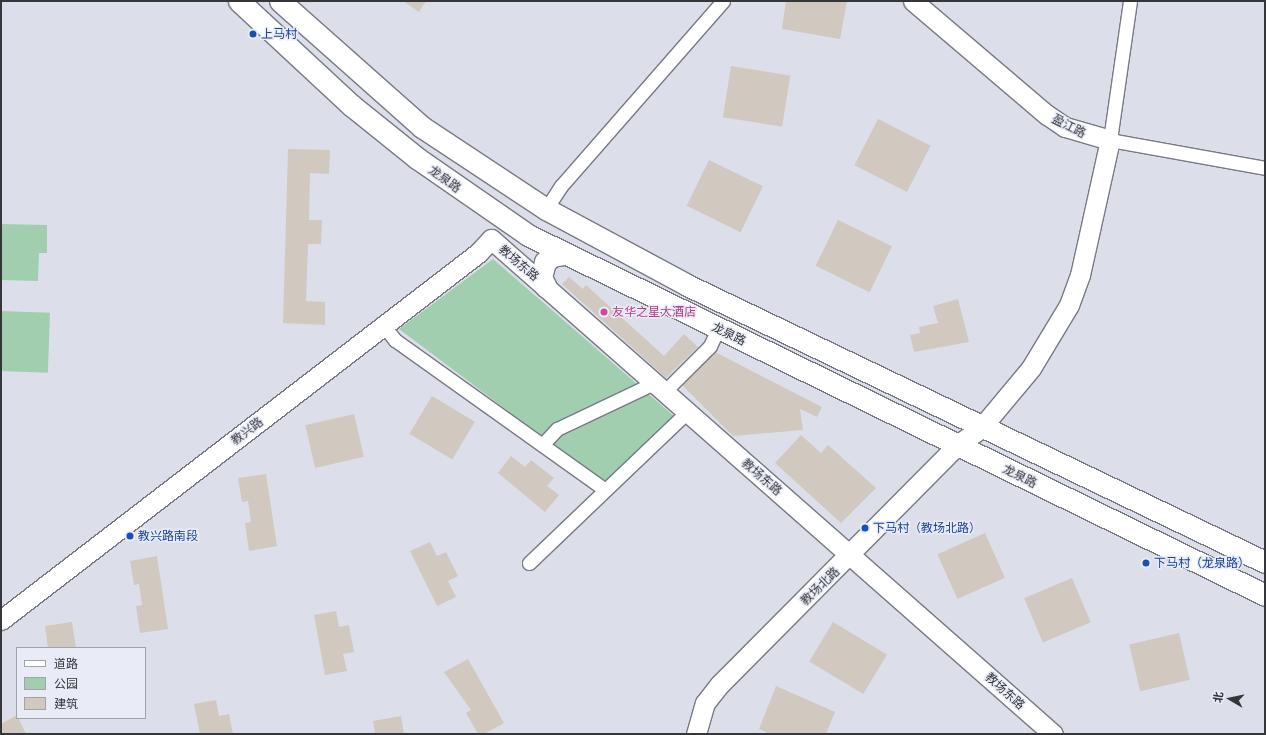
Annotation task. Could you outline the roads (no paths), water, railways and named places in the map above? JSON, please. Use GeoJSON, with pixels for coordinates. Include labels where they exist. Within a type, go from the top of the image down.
{"type":"FeatureCollection","features":[{"type":"Feature","properties":{"kind":"main road","name":"龙泉路"},"geometry":{"type":"LineString","coordinates":[[239,1],[351,105],[442,177],[495,213],[565,254],[1265,595]]}},
{"type":"Feature","properties":{"kind":"main road"},"geometry":{"type":"LineString","coordinates":[[280,1],[422,127],[546,209],[687,284],[981,428],[1265,562]]}},
{"type":"Feature","properties":{"kind":"main road"},"geometry":{"type":"LineString","coordinates":[[546,287],[541,277],[545,262],[552,256],[565,254]]}},
{"type":"Feature","properties":{"kind":"street"},"geometry":{"type":"LineString","coordinates":[[546,209],[561,186],[724,1]]}},
{"type":"Feature","properties":{"kind":"street","name":"盈江路"},"geometry":{"type":"LineString","coordinates":[[913,1],[1047,115],[1065,127],[1110,140],[1265,168]]}},
{"type":"Feature","properties":{"kind":"street"},"geometry":{"type":"LineString","coordinates":[[1110,140],[1130,1]]}},
{"type":"Feature","properties":{"kind":"street","name":"教场北路"},"geometry":{"type":"LineString","coordinates":[[696,734],[705,703],[720,684],[852,555],[958,445],[981,428],[1031,368],[1070,305],[1087,245],[1110,140]]}},
{"type":"Feature","properties":{"kind":"street","name":"教场东路"},"geometry":{"type":"LineString","coordinates":[[495,213],[490,239],[852,555],[1053,734]]}},
{"type":"Feature","properties":{"kind":"street","name":"教兴路"},"geometry":{"type":"LineString","coordinates":[[1,620],[478,253],[490,239]]}},
{"type":"Feature","properties":{"kind":"street"},"geometry":{"type":"LineString","coordinates":[[384,326],[395,340],[605,490]]}},
{"type":"Feature","properties":{"kind":"street"},"geometry":{"type":"LineString","coordinates":[[542,444],[557,429],[659,388],[710,346],[718,329]]}},
{"type":"Feature","properties":{"kind":"street"},"geometry":{"type":"LineString","coordinates":[[528,563],[687,412]]}},
{"type":"Feature","properties":{"kind":"place","name":"上马村"},"geometry":{"type":"Point","coordinates":[253,34]}},
{"type":"Feature","properties":{"kind":"place","name":"友华之星大酒店"},"geometry":{"type":"Point","coordinates":[604,312]}},
{"type":"Feature","properties":{"kind":"place","name":"下马村（教场北路）"},"geometry":{"type":"Point","coordinates":[865,528]}},
{"type":"Feature","properties":{"kind":"place","name":"教兴路南段"},"geometry":{"type":"Point","coordinates":[130,536]}},
{"type":"Feature","properties":{"kind":"place","name":"下马村（龙泉路）"},"geometry":{"type":"Point","coordinates":[1146,563]}}]}
